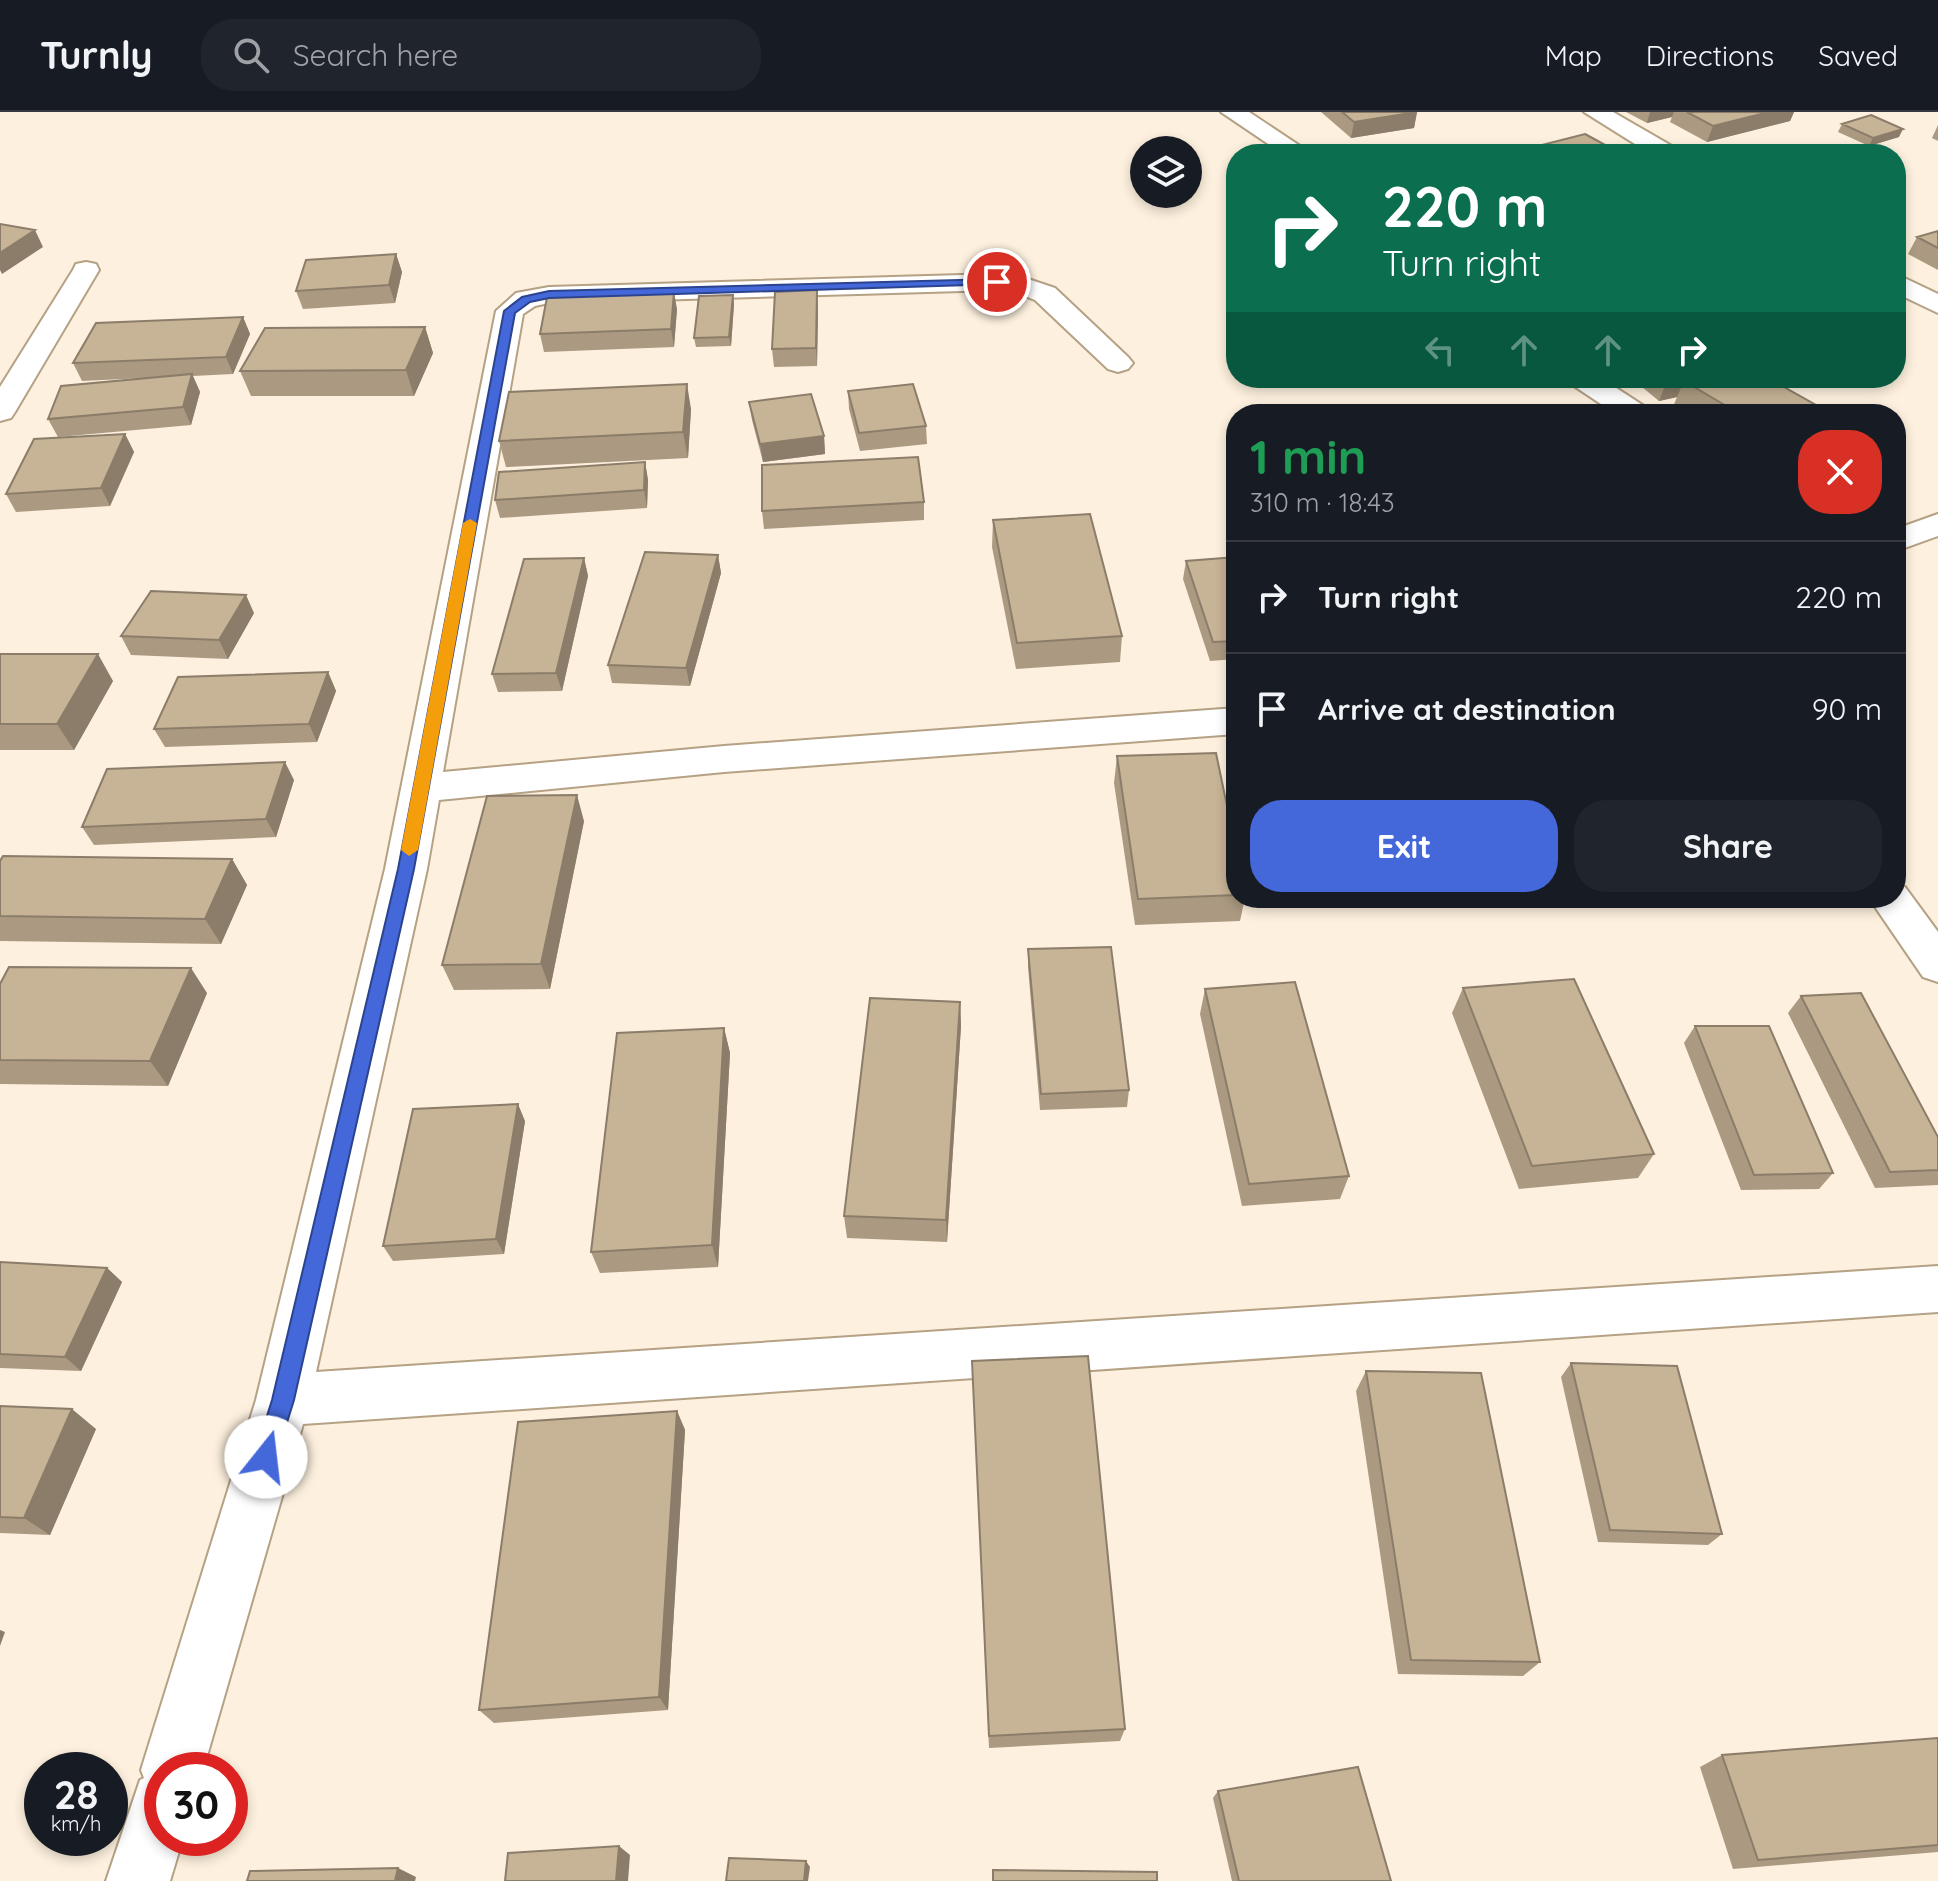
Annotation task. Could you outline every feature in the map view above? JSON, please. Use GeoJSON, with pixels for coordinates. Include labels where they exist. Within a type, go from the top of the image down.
{"type":"FeatureCollection","features":[{"type":"Feature","properties":{"kind":"street"},"geometry":{"type":"LineString","coordinates":[[1233,112],[1284,144]]}},
{"type":"Feature","properties":{"kind":"street"},"geometry":{"type":"LineString","coordinates":[[1596,112],[1651,144]]}},
{"type":"Feature","properties":{"kind":"street"},"geometry":{"type":"LineString","coordinates":[[0,412],[86,270]]}},
{"type":"Feature","properties":{"kind":"street"},"geometry":{"type":"LineString","coordinates":[[177,1752],[283,1400],[403,884],[510,311],[526,299],[549,295],[997,282],[1022,285],[1045,294],[1118,363]]}},
{"type":"Feature","properties":{"kind":"street"},"geometry":{"type":"LineString","coordinates":[[1906,287],[1938,305]]}},
{"type":"Feature","properties":{"kind":"street"},"geometry":{"type":"LineString","coordinates":[[1596,388],[1621,404]]}},
{"type":"Feature","properties":{"kind":"street"},"geometry":{"type":"LineString","coordinates":[[1906,537],[1938,524]]}},
{"type":"Feature","properties":{"kind":"street"},"geometry":{"type":"LineString","coordinates":[[420,788],[724,759],[1226,722]]}},
{"type":"Feature","properties":{"kind":"street"},"geometry":{"type":"LineString","coordinates":[[1897,908],[1938,965]]}},
{"type":"Feature","properties":{"kind":"street"},"geometry":{"type":"LineString","coordinates":[[283,1400],[1938,1289]]}},
{"type":"Feature","properties":{"kind":"street"},"geometry":{"type":"LineString","coordinates":[[138,1881],[146,1856]]}},
{"type":"Feature","properties":{"kind":"building"},"geometry":{"type":"Polygon","coordinates":[[[1342,112],[1417,112],[1354,122],[1342,112]]]}},
{"type":"Feature","properties":{"kind":"building"},"geometry":{"type":"Polygon","coordinates":[[[1687,112],[1769,112],[1713,126],[1687,112]]]}},
{"type":"Feature","properties":{"kind":"building"},"geometry":{"type":"Polygon","coordinates":[[[1871,115],[1903,129],[1873,138],[1842,124],[1871,115]]]}},
{"type":"Feature","properties":{"kind":"building"},"geometry":{"type":"Polygon","coordinates":[[[1585,134],[1603,144],[1546,144],[1585,134]]]}},
{"type":"Feature","properties":{"kind":"building"},"geometry":{"type":"Polygon","coordinates":[[[0,224],[35,230],[0,253],[0,224]]]}},
{"type":"Feature","properties":{"kind":"building"},"geometry":{"type":"Polygon","coordinates":[[[1938,231],[1938,248],[1917,237],[1938,231]]]}},
{"type":"Feature","properties":{"kind":"building"},"geometry":{"type":"Polygon","coordinates":[[[396,254],[389,285],[296,291],[306,260],[396,254]]]}},
{"type":"Feature","properties":{"kind":"building"},"geometry":{"type":"Polygon","coordinates":[[[817,290],[816,348],[772,349],[775,292],[817,290]]]}},
{"type":"Feature","properties":{"kind":"building"},"geometry":{"type":"Polygon","coordinates":[[[674,292],[671,329],[540,334],[547,297],[674,292]]]}},
{"type":"Feature","properties":{"kind":"building"},"geometry":{"type":"Polygon","coordinates":[[[733,295],[729,337],[694,338],[699,296],[733,295]]]}},
{"type":"Feature","properties":{"kind":"building"},"geometry":{"type":"Polygon","coordinates":[[[243,317],[226,357],[73,363],[96,323],[243,317]]]}},
{"type":"Feature","properties":{"kind":"building"},"geometry":{"type":"Polygon","coordinates":[[[425,327],[406,370],[240,371],[265,328],[425,327]]]}},
{"type":"Feature","properties":{"kind":"building"},"geometry":{"type":"Polygon","coordinates":[[[192,374],[183,407],[48,419],[61,386],[192,374]]]}},
{"type":"Feature","properties":{"kind":"building"},"geometry":{"type":"Polygon","coordinates":[[[687,384],[683,432],[499,441],[509,392],[687,384]]]}},
{"type":"Feature","properties":{"kind":"building"},"geometry":{"type":"Polygon","coordinates":[[[913,384],[926,426],[859,433],[848,391],[913,384]]]}},
{"type":"Feature","properties":{"kind":"building"},"geometry":{"type":"Polygon","coordinates":[[[1696,388],[1786,388],[1814,404],[1723,404],[1696,388]]]}},
{"type":"Feature","properties":{"kind":"building"},"geometry":{"type":"Polygon","coordinates":[[[811,394],[824,436],[760,444],[749,402],[811,394]]]}},
{"type":"Feature","properties":{"kind":"building"},"geometry":{"type":"Polygon","coordinates":[[[125,434],[101,488],[6,494],[34,439],[125,434]]]}},
{"type":"Feature","properties":{"kind":"building"},"geometry":{"type":"Polygon","coordinates":[[[918,457],[924,502],[762,511],[762,465],[918,457]]]}},
{"type":"Feature","properties":{"kind":"building"},"geometry":{"type":"Polygon","coordinates":[[[645,462],[644,490],[495,500],[499,472],[645,462]]]}},
{"type":"Feature","properties":{"kind":"building"},"geometry":{"type":"Polygon","coordinates":[[[1090,514],[1122,636],[1017,643],[993,520],[1090,514]]]}},
{"type":"Feature","properties":{"kind":"building"},"geometry":{"type":"Polygon","coordinates":[[[645,552],[718,555],[686,668],[608,665],[645,552]]]}},
{"type":"Feature","properties":{"kind":"building"},"geometry":{"type":"Polygon","coordinates":[[[584,558],[556,673],[492,674],[524,559],[584,558]]]}},
{"type":"Feature","properties":{"kind":"building"},"geometry":{"type":"Polygon","coordinates":[[[1226,558],[1226,641],[1213,642],[1186,561],[1226,558]]]}},
{"type":"Feature","properties":{"kind":"building"},"geometry":{"type":"Polygon","coordinates":[[[151,591],[246,595],[219,640],[121,636],[151,591]]]}},
{"type":"Feature","properties":{"kind":"building"},"geometry":{"type":"Polygon","coordinates":[[[0,654],[98,654],[57,724],[0,724],[0,654]]]}},
{"type":"Feature","properties":{"kind":"building"},"geometry":{"type":"Polygon","coordinates":[[[328,672],[309,724],[154,729],[178,677],[328,672]]]}},
{"type":"Feature","properties":{"kind":"building"},"geometry":{"type":"Polygon","coordinates":[[[1216,753],[1226,801],[1226,895],[1138,899],[1117,756],[1216,753]]]}},
{"type":"Feature","properties":{"kind":"building"},"geometry":{"type":"Polygon","coordinates":[[[285,762],[266,819],[82,827],[107,769],[285,762]]]}},
{"type":"Feature","properties":{"kind":"building"},"geometry":{"type":"Polygon","coordinates":[[[577,795],[541,964],[442,965],[487,796],[577,795]]]}},
{"type":"Feature","properties":{"kind":"building"},"geometry":{"type":"Polygon","coordinates":[[[3,856],[232,859],[205,919],[0,916],[0,861],[3,856]]]}},
{"type":"Feature","properties":{"kind":"building"},"geometry":{"type":"Polygon","coordinates":[[[1111,947],[1129,1090],[1041,1094],[1028,949],[1111,947]]]}},
{"type":"Feature","properties":{"kind":"building"},"geometry":{"type":"Polygon","coordinates":[[[9,967],[191,968],[150,1061],[0,1060],[0,984],[9,967]]]}},
{"type":"Feature","properties":{"kind":"building"},"geometry":{"type":"Polygon","coordinates":[[[1574,979],[1654,1154],[1532,1166],[1463,988],[1574,979]]]}},
{"type":"Feature","properties":{"kind":"building"},"geometry":{"type":"Polygon","coordinates":[[[1295,982],[1349,1176],[1249,1184],[1205,989],[1295,982]]]}},
{"type":"Feature","properties":{"kind":"building"},"geometry":{"type":"Polygon","coordinates":[[[1861,993],[1938,1137],[1938,1170],[1890,1172],[1801,996],[1861,993]]]}},
{"type":"Feature","properties":{"kind":"building"},"geometry":{"type":"Polygon","coordinates":[[[870,998],[960,1002],[946,1220],[844,1216],[870,998]]]}},
{"type":"Feature","properties":{"kind":"building"},"geometry":{"type":"Polygon","coordinates":[[[1695,1026],[1769,1026],[1833,1173],[1754,1175],[1695,1026]]]}},
{"type":"Feature","properties":{"kind":"building"},"geometry":{"type":"Polygon","coordinates":[[[724,1028],[712,1245],[591,1252],[617,1033],[724,1028]]]}},
{"type":"Feature","properties":{"kind":"building"},"geometry":{"type":"Polygon","coordinates":[[[518,1104],[496,1239],[383,1246],[413,1109],[518,1104]]]}},
{"type":"Feature","properties":{"kind":"building"},"geometry":{"type":"Polygon","coordinates":[[[0,1262],[107,1268],[65,1357],[0,1354],[0,1262]]]}},
{"type":"Feature","properties":{"kind":"building"},"geometry":{"type":"Polygon","coordinates":[[[1088,1356],[1125,1729],[989,1736],[972,1361],[1088,1356]]]}},
{"type":"Feature","properties":{"kind":"building"},"geometry":{"type":"Polygon","coordinates":[[[1571,1363],[1677,1366],[1722,1534],[1610,1530],[1571,1363]]]}},
{"type":"Feature","properties":{"kind":"building"},"geometry":{"type":"Polygon","coordinates":[[[1366,1371],[1481,1373],[1540,1662],[1411,1660],[1366,1371]]]}},
{"type":"Feature","properties":{"kind":"building"},"geometry":{"type":"Polygon","coordinates":[[[0,1406],[72,1409],[24,1518],[0,1517],[0,1406]]]}},
{"type":"Feature","properties":{"kind":"building"},"geometry":{"type":"Polygon","coordinates":[[[677,1411],[659,1697],[479,1710],[518,1422],[677,1411]]]}},
{"type":"Feature","properties":{"kind":"building"},"geometry":{"type":"Polygon","coordinates":[[[1938,1738],[1938,1845],[1758,1860],[1722,1755],[1938,1738]]]}},
{"type":"Feature","properties":{"kind":"building"},"geometry":{"type":"Polygon","coordinates":[[[1358,1767],[1391,1881],[1239,1881],[1218,1791],[1358,1767]]]}},
{"type":"Feature","properties":{"kind":"building"},"geometry":{"type":"Polygon","coordinates":[[[619,1846],[616,1881],[505,1881],[508,1853],[619,1846]]]}},
{"type":"Feature","properties":{"kind":"building"},"geometry":{"type":"Polygon","coordinates":[[[729,1858],[806,1861],[804,1881],[726,1881],[729,1858]]]}},
{"type":"Feature","properties":{"kind":"building"},"geometry":{"type":"Polygon","coordinates":[[[398,1868],[395,1881],[247,1881],[250,1871],[398,1868]]]}},
{"type":"Feature","properties":{"kind":"building"},"geometry":{"type":"Polygon","coordinates":[[[993,1870],[1157,1872],[1157,1881],[993,1881],[993,1870]]]}},
{"type":"Feature","properties":{"kind":"slow traffic"},"geometry":{"type":"LineString","coordinates":[[409,850],[470,523]]}},
{"type":"Feature","properties":{"kind":"route"},"geometry":{"type":"LineString","coordinates":[[266,1457],[283,1400],[406,869],[510,311],[526,299],[549,295],[997,282]]}}]}
